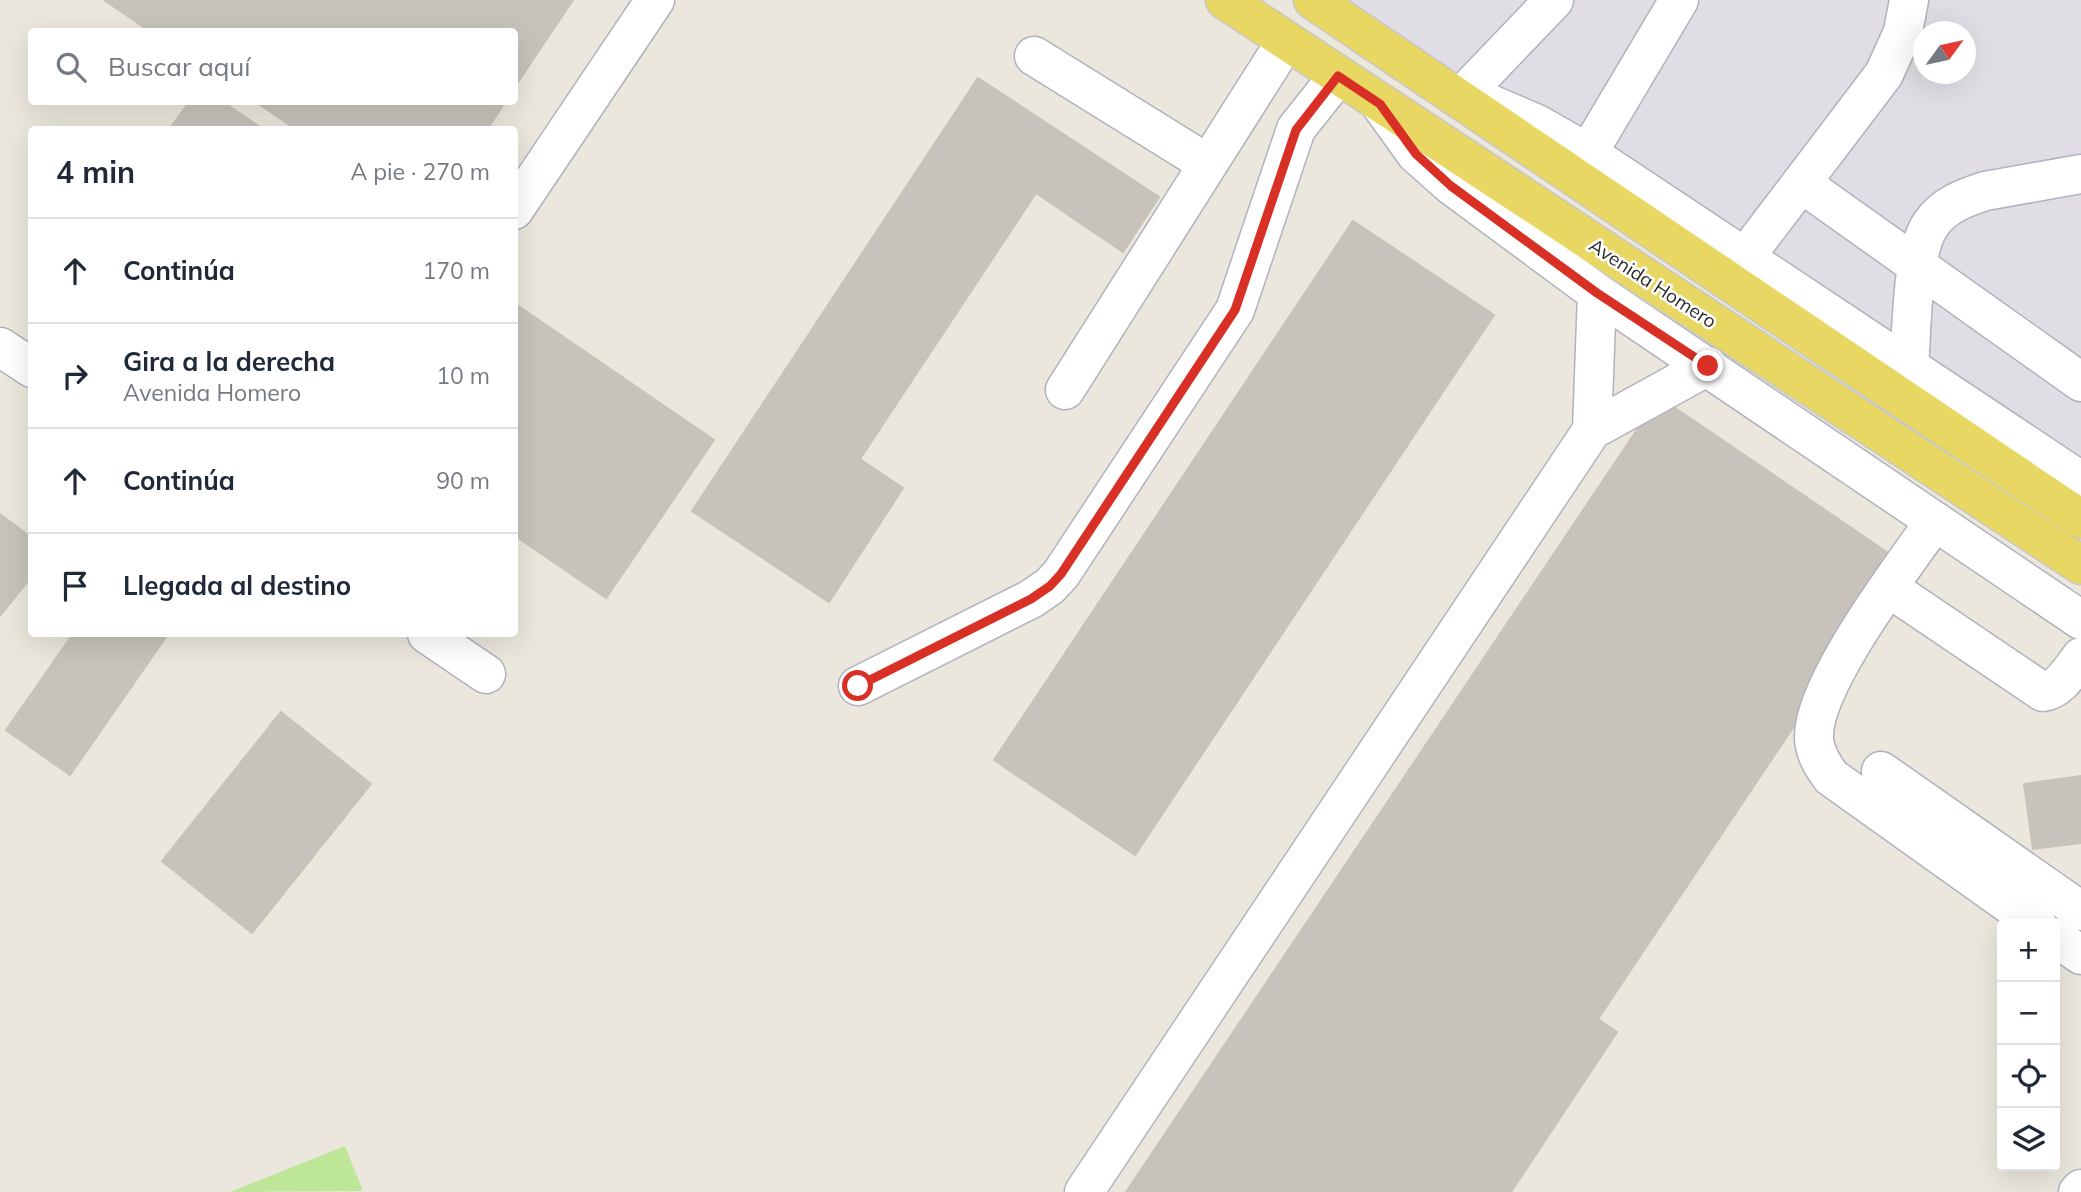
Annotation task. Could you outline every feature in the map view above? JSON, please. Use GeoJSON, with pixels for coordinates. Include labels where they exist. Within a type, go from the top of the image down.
{"type":"FeatureCollection","features":[{"type":"Feature","properties":{"kind":"main road","name":"Avenida Homero"},"geometry":{"type":"LineString","coordinates":[[1226,0],[2081,565]]}},
{"type":"Feature","properties":{"kind":"main road"},"geometry":{"type":"LineString","coordinates":[[1313,0],[2081,519]]}},
{"type":"Feature","properties":{"kind":"lane"},"geometry":{"type":"LineString","coordinates":[[518,204],[655,0]]}},
{"type":"Feature","properties":{"kind":"lane"},"geometry":{"type":"LineString","coordinates":[[1465,93],[1554,0]]}},
{"type":"Feature","properties":{"kind":"lane"},"geometry":{"type":"LineString","coordinates":[[1588,153],[1679,0]]}},
{"type":"Feature","properties":{"kind":"lane"},"geometry":{"type":"LineString","coordinates":[[1745,257],[1884,74],[1902,32],[1909,0]]}},
{"type":"Feature","properties":{"kind":"lane"},"geometry":{"type":"LineString","coordinates":[[1065,390],[1286,41]]}},
{"type":"Feature","properties":{"kind":"lane"},"geometry":{"type":"LineString","coordinates":[[1034,56],[1208,164]]}},
{"type":"Feature","properties":{"kind":"lane"},"geometry":{"type":"LineString","coordinates":[[1417,72],[1537,124],[1588,153],[2081,481]]}},
{"type":"Feature","properties":{"kind":"lane"},"geometry":{"type":"LineString","coordinates":[[858,686],[1031,599],[1050,586],[1061,574],[1235,310],[1296,130],[1338,76]]}},
{"type":"Feature","properties":{"kind":"lane"},"geometry":{"type":"LineString","coordinates":[[1380,104],[1429,168],[1597,293],[2081,620]]}},
{"type":"Feature","properties":{"kind":"lane"},"geometry":{"type":"LineString","coordinates":[[1909,367],[1918,264],[1929,226],[1941,212],[1957,200],[1985,191],[2081,174]]}},
{"type":"Feature","properties":{"kind":"lane"},"geometry":{"type":"LineString","coordinates":[[1801,183],[2081,382]]}},
{"type":"Feature","properties":{"kind":"lane"},"geometry":{"type":"LineString","coordinates":[[1592,430],[1597,293]]}},
{"type":"Feature","properties":{"kind":"lane"},"geometry":{"type":"LineString","coordinates":[[0,347],[28,365]]}},
{"type":"Feature","properties":{"kind":"lane"},"geometry":{"type":"LineString","coordinates":[[1084,1192],[1592,430],[1708,366]]}},
{"type":"Feature","properties":{"kind":"lane"},"geometry":{"type":"LineString","coordinates":[[1935,521],[1837,669],[1815,722],[1814,740],[1817,754],[1832,777],[2031,919]]}},
{"type":"Feature","properties":{"kind":"lane"},"geometry":{"type":"LineString","coordinates":[[1889,588],[2043,692],[2058,686],[2081,657]]}},
{"type":"Feature","properties":{"kind":"lane"},"geometry":{"type":"LineString","coordinates":[[431,637],[486,674]]}},
{"type":"Feature","properties":{"kind":"lane"},"geometry":{"type":"LineString","coordinates":[[1881,771],[2081,911]]}},
{"type":"Feature","properties":{"kind":"lane"},"geometry":{"type":"LineString","coordinates":[[2060,940],[2081,955]]}},
{"type":"Feature","properties":{"kind":"shaded area"},"geometry":{"type":"Polygon","coordinates":[[[1343,0],[2081,0],[2081,490],[1343,0]]]}},
{"type":"Feature","properties":{"kind":"green space"},"geometry":{"type":"Polygon","coordinates":[[[345,1146],[363,1191],[230,1192],[345,1146]]]}},
{"type":"Feature","properties":{"kind":"building"},"geometry":{"type":"Polygon","coordinates":[[[104,0],[573,0],[518,82],[518,28],[145,28],[104,0]]]}},
{"type":"Feature","properties":{"kind":"building"},"geometry":{"type":"Polygon","coordinates":[[[978,78],[1159,197],[1123,252],[1036,193],[860,459],[903,488],[829,602],[692,511],[978,78]]]}},
{"type":"Feature","properties":{"kind":"building"},"geometry":{"type":"Polygon","coordinates":[[[187,105],[227,105],[258,126],[172,126],[187,105]]]}},
{"type":"Feature","properties":{"kind":"building"},"geometry":{"type":"Polygon","coordinates":[[[260,105],[503,105],[490,126],[291,126],[260,105]]]}},
{"type":"Feature","properties":{"kind":"building"},"geometry":{"type":"Polygon","coordinates":[[[1353,221],[1494,315],[1135,855],[994,760],[1353,221]]]}},
{"type":"Feature","properties":{"kind":"building"},"geometry":{"type":"Polygon","coordinates":[[[518,306],[714,440],[606,598],[518,538],[518,306]]]}},
{"type":"Feature","properties":{"kind":"building"},"geometry":{"type":"Polygon","coordinates":[[[1659,397],[1903,563],[1598,1019],[1617,1032],[1511,1192],[1126,1192],[1659,397]]]}},
{"type":"Feature","properties":{"kind":"building"},"geometry":{"type":"Polygon","coordinates":[[[0,514],[28,535],[28,581],[0,616],[0,514]]]}},
{"type":"Feature","properties":{"kind":"building"},"geometry":{"type":"Polygon","coordinates":[[[71,637],[166,637],[70,775],[6,730],[71,637]]]}},
{"type":"Feature","properties":{"kind":"building"},"geometry":{"type":"Polygon","coordinates":[[[281,712],[371,784],[252,933],[162,861],[281,712]]]}},
{"type":"Feature","properties":{"kind":"building"},"geometry":{"type":"Polygon","coordinates":[[[2081,776],[2081,843],[2033,849],[2024,784],[2081,776]]]}},
{"type":"Feature","properties":{"kind":"route"},"geometry":{"type":"LineString","coordinates":[[858,686],[1031,599],[1050,586],[1061,574],[1235,310],[1296,130],[1338,76],[1380,104],[1416,154],[1451,186],[1597,293],[1708,366]]}}]}
